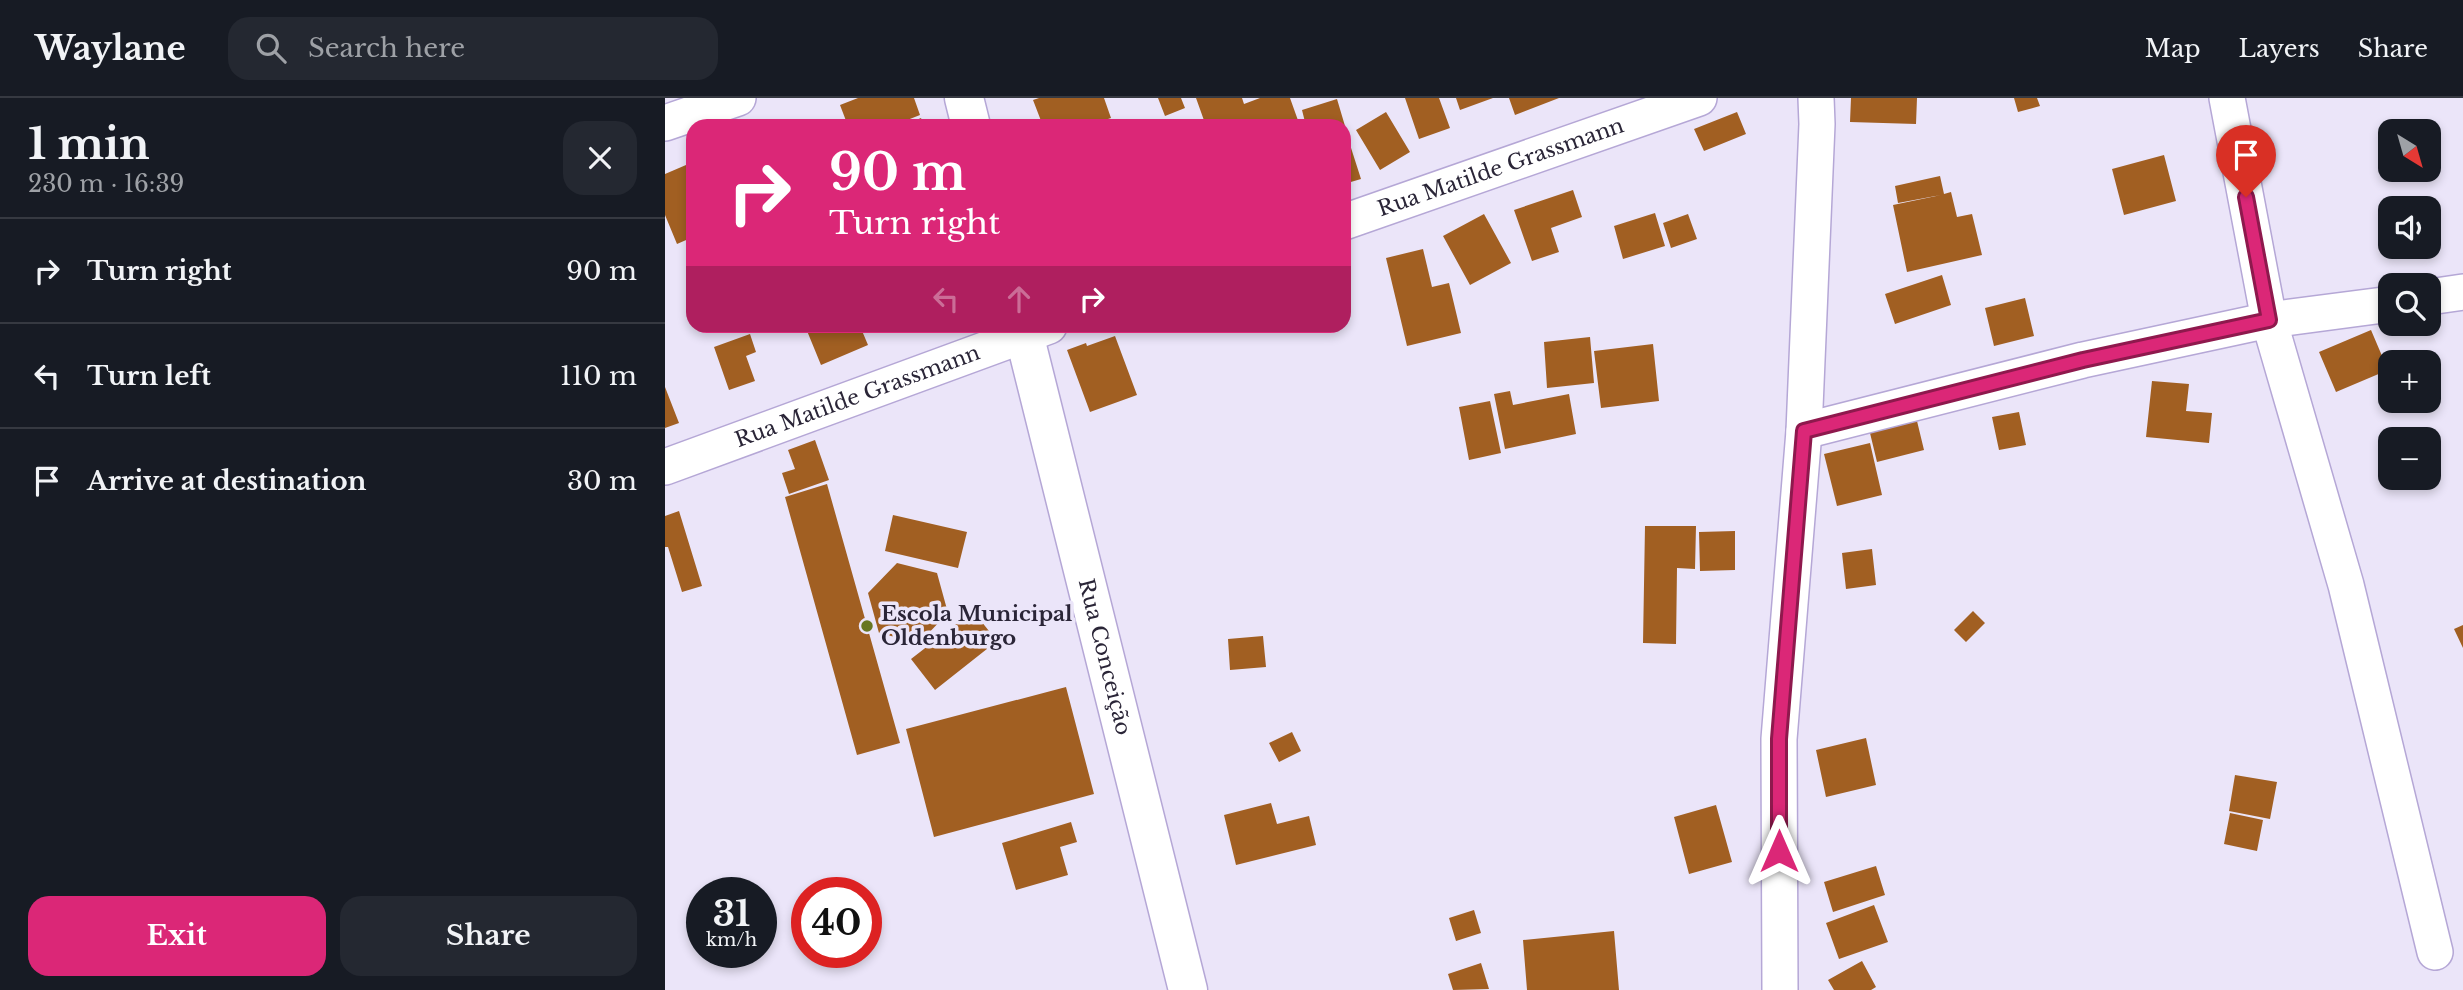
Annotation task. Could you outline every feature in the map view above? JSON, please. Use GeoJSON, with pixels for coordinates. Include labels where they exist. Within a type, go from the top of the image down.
{"type":"FeatureCollection","features":[{"type":"Feature","properties":{"kind":"main road"},"geometry":{"type":"LineString","coordinates":[[964,98],[969,119]]}},
{"type":"Feature","properties":{"kind":"main road","name":"Rua Conceição"},"geometry":{"type":"LineString","coordinates":[[1033,333],[1188,990]]}},
{"type":"Feature","properties":{"kind":"street"},"geometry":{"type":"LineString","coordinates":[[665,123],[738,98]]}},
{"type":"Feature","properties":{"kind":"street","name":"Rua Matilde Grassmann"},"geometry":{"type":"LineString","coordinates":[[1351,220],[1699,98]]}},
{"type":"Feature","properties":{"kind":"street"},"geometry":{"type":"LineString","coordinates":[[1780,990],[1779,739],[1804,431],[1817,138],[1816,98]]}},
{"type":"Feature","properties":{"kind":"street"},"geometry":{"type":"LineString","coordinates":[[2227,98],[2269,320],[2346,585],[2435,952]]}},
{"type":"Feature","properties":{"kind":"street"},"geometry":{"type":"LineString","coordinates":[[2441,295],[2463,292]]}},
{"type":"Feature","properties":{"kind":"street"},"geometry":{"type":"LineString","coordinates":[[1804,431],[2083,360],[2269,320],[2378,306]]}},
{"type":"Feature","properties":{"kind":"street","name":"Rua Matilde Grassmann"},"geometry":{"type":"LineString","coordinates":[[665,467],[1019,333]]}},
{"type":"Feature","properties":{"kind":"building"},"geometry":{"type":"Polygon","coordinates":[[[858,98],[914,98],[920,115],[910,119],[845,119],[840,105],[858,98]]]}},
{"type":"Feature","properties":{"kind":"building"},"geometry":{"type":"Polygon","coordinates":[[[1104,98],[1111,118],[1040,119],[1033,100],[1104,98]]]}},
{"type":"Feature","properties":{"kind":"building"},"geometry":{"type":"Polygon","coordinates":[[[1158,98],[1181,98],[1185,108],[1165,116],[1158,98]]]}},
{"type":"Feature","properties":{"kind":"building"},"geometry":{"type":"Polygon","coordinates":[[[1196,98],[1242,98],[1244,104],[1260,98],[1290,98],[1298,119],[1204,119],[1196,98]]]}},
{"type":"Feature","properties":{"kind":"building"},"geometry":{"type":"Polygon","coordinates":[[[1405,98],[1439,98],[1450,128],[1419,139],[1405,98]]]}},
{"type":"Feature","properties":{"kind":"building"},"geometry":{"type":"Polygon","coordinates":[[[1456,98],[1493,98],[1460,110],[1456,98]]]}},
{"type":"Feature","properties":{"kind":"building"},"geometry":{"type":"Polygon","coordinates":[[[1509,98],[1559,98],[1515,115],[1509,98]]]}},
{"type":"Feature","properties":{"kind":"building"},"geometry":{"type":"Polygon","coordinates":[[[1851,98],[1917,98],[1916,124],[1850,122],[1851,98]]]}},
{"type":"Feature","properties":{"kind":"building"},"geometry":{"type":"Polygon","coordinates":[[[2014,98],[2037,98],[2040,106],[2018,112],[2014,98]]]}},
{"type":"Feature","properties":{"kind":"building"},"geometry":{"type":"Polygon","coordinates":[[[1337,99],[1343,119],[1304,119],[1302,110],[1337,99]]]}},
{"type":"Feature","properties":{"kind":"building"},"geometry":{"type":"Polygon","coordinates":[[[1386,112],[1410,152],[1380,170],[1356,130],[1386,112]]]}},
{"type":"Feature","properties":{"kind":"building"},"geometry":{"type":"Polygon","coordinates":[[[1737,112],[1746,134],[1704,151],[1694,129],[1737,112]]]}},
{"type":"Feature","properties":{"kind":"building"},"geometry":{"type":"Polygon","coordinates":[[[1351,148],[1361,179],[1351,182],[1351,148]]]}},
{"type":"Feature","properties":{"kind":"building"},"geometry":{"type":"Polygon","coordinates":[[[2164,155],[2176,201],[2124,215],[2112,169],[2164,155]]]}},
{"type":"Feature","properties":{"kind":"building"},"geometry":{"type":"Polygon","coordinates":[[[686,165],[686,240],[677,244],[665,215],[665,174],[686,165]]]}},
{"type":"Feature","properties":{"kind":"building"},"geometry":{"type":"Polygon","coordinates":[[[1940,176],[1944,194],[1951,192],[1957,217],[1972,214],[1982,255],[1907,272],[1893,205],[1941,195],[1898,203],[1895,186],[1940,176]]]}},
{"type":"Feature","properties":{"kind":"building"},"geometry":{"type":"Polygon","coordinates":[[[1573,190],[1582,217],[1551,228],[1559,252],[1532,261],[1514,210],[1573,190]]]}},
{"type":"Feature","properties":{"kind":"building"},"geometry":{"type":"Polygon","coordinates":[[[1655,213],[1665,246],[1623,259],[1614,226],[1655,213]]]}},
{"type":"Feature","properties":{"kind":"building"},"geometry":{"type":"Polygon","coordinates":[[[1484,214],[1511,263],[1470,285],[1443,236],[1484,214]]]}},
{"type":"Feature","properties":{"kind":"building"},"geometry":{"type":"Polygon","coordinates":[[[1688,214],[1697,239],[1671,248],[1663,223],[1688,214]]]}},
{"type":"Feature","properties":{"kind":"building"},"geometry":{"type":"Polygon","coordinates":[[[1423,249],[1432,287],[1449,283],[1461,333],[1407,346],[1386,258],[1423,249]]]}},
{"type":"Feature","properties":{"kind":"building"},"geometry":{"type":"Polygon","coordinates":[[[1942,275],[1951,305],[1895,324],[1885,294],[1942,275]]]}},
{"type":"Feature","properties":{"kind":"building"},"geometry":{"type":"Polygon","coordinates":[[[2025,298],[2034,336],[1994,346],[1985,308],[2025,298]]]}},
{"type":"Feature","properties":{"kind":"building"},"geometry":{"type":"Polygon","coordinates":[[[2371,330],[2380,350],[2378,374],[2336,392],[2319,352],[2371,330]]]}},
{"type":"Feature","properties":{"kind":"building"},"geometry":{"type":"Polygon","coordinates":[[[808,333],[863,333],[868,345],[821,365],[808,333]]]}},
{"type":"Feature","properties":{"kind":"building"},"geometry":{"type":"Polygon","coordinates":[[[750,334],[756,352],[746,356],[755,381],[729,390],[714,347],[750,334]]]}},
{"type":"Feature","properties":{"kind":"building"},"geometry":{"type":"Polygon","coordinates":[[[1115,336],[1137,395],[1090,412],[1067,350],[1115,336]]]}},
{"type":"Feature","properties":{"kind":"building"},"geometry":{"type":"Polygon","coordinates":[[[1590,337],[1594,383],[1547,388],[1544,342],[1590,337]]]}},
{"type":"Feature","properties":{"kind":"building"},"geometry":{"type":"Polygon","coordinates":[[[1653,344],[1659,401],[1601,408],[1594,351],[1653,344]]]}},
{"type":"Feature","properties":{"kind":"building"},"geometry":{"type":"Polygon","coordinates":[[[2152,381],[2189,384],[2186,411],[2212,413],[2209,443],[2146,437],[2152,381]]]}},
{"type":"Feature","properties":{"kind":"building"},"geometry":{"type":"Polygon","coordinates":[[[665,387],[679,423],[665,428],[665,387]]]}},
{"type":"Feature","properties":{"kind":"building"},"geometry":{"type":"Polygon","coordinates":[[[1510,391],[1513,405],[1569,394],[1576,434],[1505,449],[1494,394],[1510,391]]]}},
{"type":"Feature","properties":{"kind":"building"},"geometry":{"type":"Polygon","coordinates":[[[1490,401],[1501,453],[1469,460],[1459,407],[1490,401]]]}},
{"type":"Feature","properties":{"kind":"building"},"geometry":{"type":"Polygon","coordinates":[[[2019,412],[2026,445],[1999,450],[1992,417],[2019,412]]]}},
{"type":"Feature","properties":{"kind":"building"},"geometry":{"type":"Polygon","coordinates":[[[1917,421],[1924,450],[1877,462],[1870,433],[1917,421]]]}},
{"type":"Feature","properties":{"kind":"building"},"geometry":{"type":"Polygon","coordinates":[[[815,440],[829,480],[789,494],[782,473],[795,469],[788,450],[815,440]]]}},
{"type":"Feature","properties":{"kind":"building"},"geometry":{"type":"Polygon","coordinates":[[[1870,443],[1882,495],[1837,506],[1824,454],[1870,443]]]}},
{"type":"Feature","properties":{"kind":"building"},"geometry":{"type":"Polygon","coordinates":[[[827,484],[900,743],[857,755],[785,497],[827,484]]]}},
{"type":"Feature","properties":{"kind":"building"},"geometry":{"type":"Polygon","coordinates":[[[679,511],[702,586],[682,592],[668,547],[665,547],[665,516],[679,511]]]}},
{"type":"Feature","properties":{"kind":"building"},"geometry":{"type":"Polygon","coordinates":[[[893,515],[967,532],[958,568],[885,551],[893,515]]]}},
{"type":"Feature","properties":{"kind":"building"},"geometry":{"type":"Polygon","coordinates":[[[1645,526],[1696,526],[1695,569],[1677,568],[1676,644],[1643,643],[1645,526]]]}},
{"type":"Feature","properties":{"kind":"building"},"geometry":{"type":"Polygon","coordinates":[[[1735,531],[1735,570],[1700,571],[1699,532],[1735,531]]]}},
{"type":"Feature","properties":{"kind":"building"},"geometry":{"type":"Polygon","coordinates":[[[1872,549],[1876,585],[1846,589],[1842,553],[1872,549]]]}},
{"type":"Feature","properties":{"kind":"building"},"geometry":{"type":"Polygon","coordinates":[[[897,563],[937,573],[948,613],[919,643],[879,633],[868,593],[897,563]]]}},
{"type":"Feature","properties":{"kind":"building"},"geometry":{"type":"Polygon","coordinates":[[[973,611],[997,641],[935,690],[911,659],[973,611]]]}},
{"type":"Feature","properties":{"kind":"building"},"geometry":{"type":"Polygon","coordinates":[[[1973,611],[1985,623],[1966,642],[1954,630],[1973,611]]]}},
{"type":"Feature","properties":{"kind":"building"},"geometry":{"type":"Polygon","coordinates":[[[2463,625],[2463,648],[2454,629],[2463,625]]]}},
{"type":"Feature","properties":{"kind":"building"},"geometry":{"type":"Polygon","coordinates":[[[1263,636],[1266,667],[1230,670],[1228,639],[1263,636]]]}},
{"type":"Feature","properties":{"kind":"building"},"geometry":{"type":"Polygon","coordinates":[[[1066,687],[1094,794],[934,837],[906,729],[1066,687]]]}},
{"type":"Feature","properties":{"kind":"building"},"geometry":{"type":"Polygon","coordinates":[[[1292,732],[1301,751],[1279,762],[1269,743],[1292,732]]]}},
{"type":"Feature","properties":{"kind":"building"},"geometry":{"type":"Polygon","coordinates":[[[1866,738],[1876,785],[1826,797],[1816,750],[1866,738]]]}},
{"type":"Feature","properties":{"kind":"building"},"geometry":{"type":"Polygon","coordinates":[[[2235,775],[2277,782],[2270,819],[2229,811],[2235,775]]]}},
{"type":"Feature","properties":{"kind":"building"},"geometry":{"type":"Polygon","coordinates":[[[1271,803],[1277,824],[1309,816],[1316,845],[1236,865],[1224,815],[1271,803]]]}},
{"type":"Feature","properties":{"kind":"building"},"geometry":{"type":"Polygon","coordinates":[[[1716,805],[1732,862],[1689,874],[1674,817],[1716,805]]]}},
{"type":"Feature","properties":{"kind":"building"},"geometry":{"type":"Polygon","coordinates":[[[2230,813],[2263,820],[2257,851],[2224,844],[2230,813]]]}},
{"type":"Feature","properties":{"kind":"building"},"geometry":{"type":"Polygon","coordinates":[[[1071,822],[1077,842],[1060,847],[1068,875],[1016,890],[1002,843],[1071,822]]]}},
{"type":"Feature","properties":{"kind":"building"},"geometry":{"type":"Polygon","coordinates":[[[1876,866],[1885,895],[1833,912],[1824,882],[1876,866]]]}},
{"type":"Feature","properties":{"kind":"building"},"geometry":{"type":"Polygon","coordinates":[[[1874,905],[1888,942],[1839,959],[1826,923],[1874,905]]]}},
{"type":"Feature","properties":{"kind":"building"},"geometry":{"type":"Polygon","coordinates":[[[1474,910],[1481,933],[1456,941],[1449,918],[1474,910]]]}},
{"type":"Feature","properties":{"kind":"building"},"geometry":{"type":"Polygon","coordinates":[[[1614,931],[1619,990],[1527,990],[1523,940],[1614,931]]]}},
{"type":"Feature","properties":{"kind":"building"},"geometry":{"type":"Polygon","coordinates":[[[1862,961],[1876,987],[1871,990],[1834,990],[1828,980],[1862,961]]]}},
{"type":"Feature","properties":{"kind":"building"},"geometry":{"type":"Polygon","coordinates":[[[1481,963],[1489,989],[1453,990],[1448,974],[1481,963]]]}},
{"type":"Feature","properties":{"kind":"place","name":"Escola Municipal Oldenburgo"},"geometry":{"type":"Point","coordinates":[867,626]}},
{"type":"Feature","properties":{"kind":"route"},"geometry":{"type":"LineString","coordinates":[[1779,851],[1779,739],[1804,431],[2083,360],[2269,320],[2246,197]]}}]}
